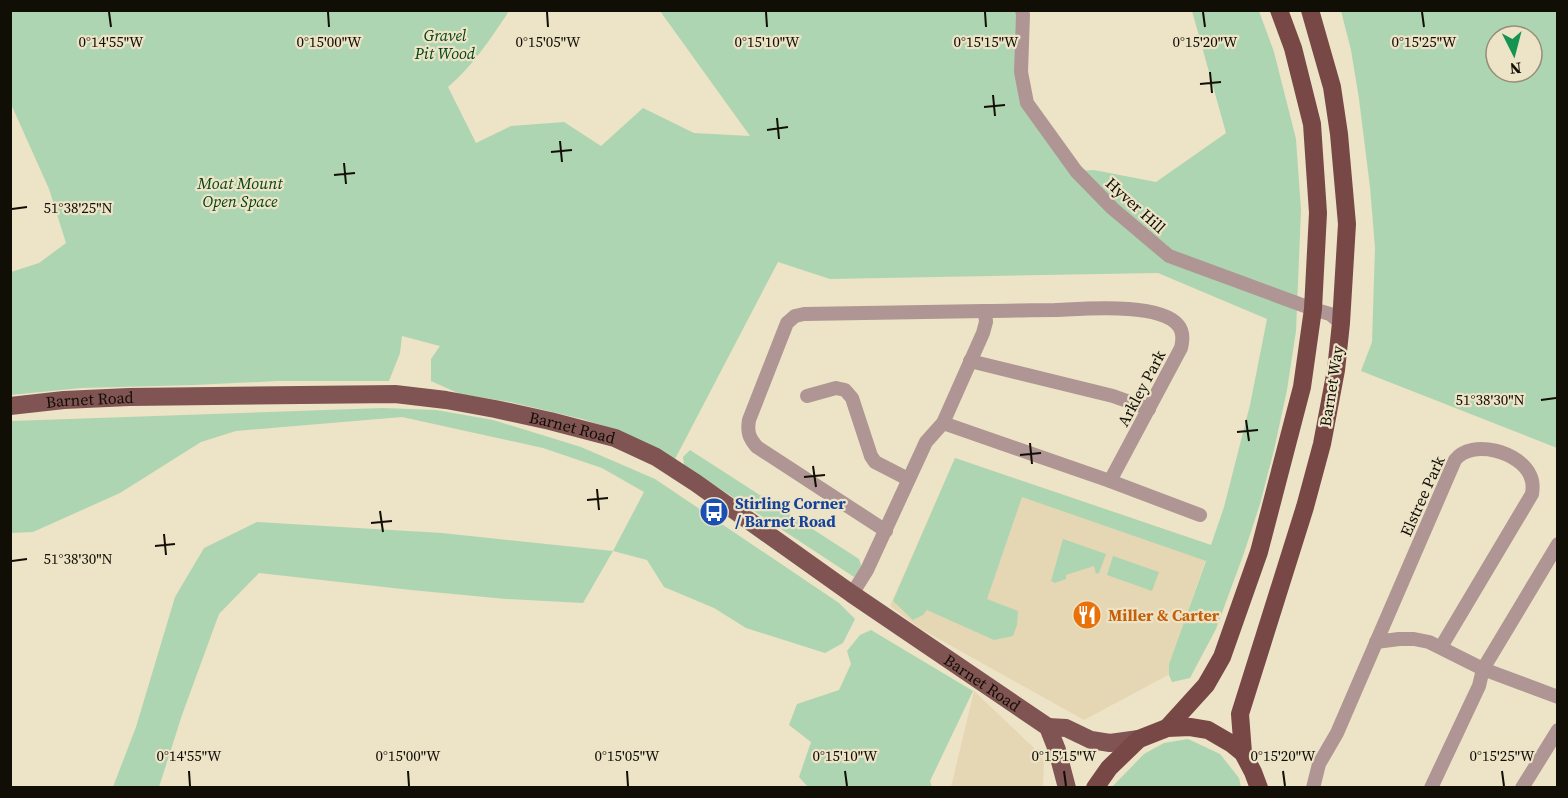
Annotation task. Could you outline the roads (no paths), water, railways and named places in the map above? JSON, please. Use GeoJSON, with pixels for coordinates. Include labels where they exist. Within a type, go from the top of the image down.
{"type":"FeatureCollection","features":[{"type":"Feature","properties":{"kind":"highway","name":"Barnet Way"},"geometry":{"type":"LineString","coordinates":[[1167,728],[1206,685],[1222,657],[1259,552],[1302,387],[1313,309],[1318,213],[1311,124],[1293,48],[1279,10]]}},
{"type":"Feature","properties":{"kind":"highway","name":"Barnet Way"},"geometry":{"type":"LineString","coordinates":[[1243,753],[1240,714],[1305,507],[1322,444],[1336,370],[1341,323],[1347,224],[1342,168],[1332,87],[1310,10]]}},
{"type":"Feature","properties":{"kind":"highway"},"geometry":{"type":"LineString","coordinates":[[1095,788],[1109,768],[1139,740],[1167,728],[1190,727],[1208,730],[1243,753],[1258,788]]}},
{"type":"Feature","properties":{"kind":"main road","name":"Barnet Road"},"geometry":{"type":"LineString","coordinates":[[10,406],[64,400],[129,397],[395,394],[446,400],[550,421],[615,438],[656,457],[713,494],[852,594],[1048,727],[1066,728],[1091,740],[1110,744],[1139,740]]}},
{"type":"Feature","properties":{"kind":"main road"},"geometry":{"type":"LineString","coordinates":[[1048,727],[1067,788]]}},
{"type":"Feature","properties":{"kind":"street","name":"Hyver Hill"},"geometry":{"type":"LineString","coordinates":[[1022,10],[1021,72],[1027,103],[1076,171],[1112,208],[1169,256],[1330,314],[1341,323]]}},
{"type":"Feature","properties":{"kind":"street","name":"Arkley Park"},"geometry":{"type":"LineString","coordinates":[[886,531],[757,447],[750,439],[749,420],[787,323],[795,316],[804,314],[1129,309],[1172,320],[1179,326],[1182,333],[1181,348],[1110,481]]}},
{"type":"Feature","properties":{"kind":"street"},"geometry":{"type":"LineString","coordinates":[[852,594],[867,570],[886,531],[926,442],[943,423],[983,333],[986,311]]}},
{"type":"Feature","properties":{"kind":"street"},"geometry":{"type":"LineString","coordinates":[[970,361],[1113,396],[1149,409]]}},
{"type":"Feature","properties":{"kind":"street"},"geometry":{"type":"LineString","coordinates":[[807,396],[836,388],[845,390],[852,398],[871,456],[876,462],[908,479]]}},
{"type":"Feature","properties":{"kind":"street"},"geometry":{"type":"LineString","coordinates":[[943,423],[1200,515]]}},
{"type":"Feature","properties":{"kind":"street","name":"Elstree Park"},"geometry":{"type":"LineString","coordinates":[[1312,788],[1319,764],[1337,733],[1455,460],[1465,451],[1494,451],[1506,454],[1527,469],[1532,477],[1532,494],[1441,647]]}},
{"type":"Feature","properties":{"kind":"street"},"geometry":{"type":"LineString","coordinates":[[1431,788],[1479,687],[1483,669],[1557,544]]}},
{"type":"Feature","properties":{"kind":"street"},"geometry":{"type":"LineString","coordinates":[[1376,642],[1414,639],[1429,642],[1483,669],[1557,697]]}},
{"type":"Feature","properties":{"kind":"street"},"geometry":{"type":"LineString","coordinates":[[1522,788],[1557,730]]}},
{"type":"Feature","properties":{"kind":"place","name":"Stirling Corner / Barnet Road"},"geometry":{"type":"Point","coordinates":[714,512]}},
{"type":"Feature","properties":{"kind":"place","name":"Miller & Carter"},"geometry":{"type":"Point","coordinates":[1087,615]}},
{"type":"Feature","properties":{"kind":"park label","name":"Gravel Pit Wood"},"geometry":{"type":"Point","coordinates":[445,44]}},
{"type":"Feature","properties":{"kind":"park label","name":"Moat Mount Open Space"},"geometry":{"type":"Point","coordinates":[240,192]}}]}
